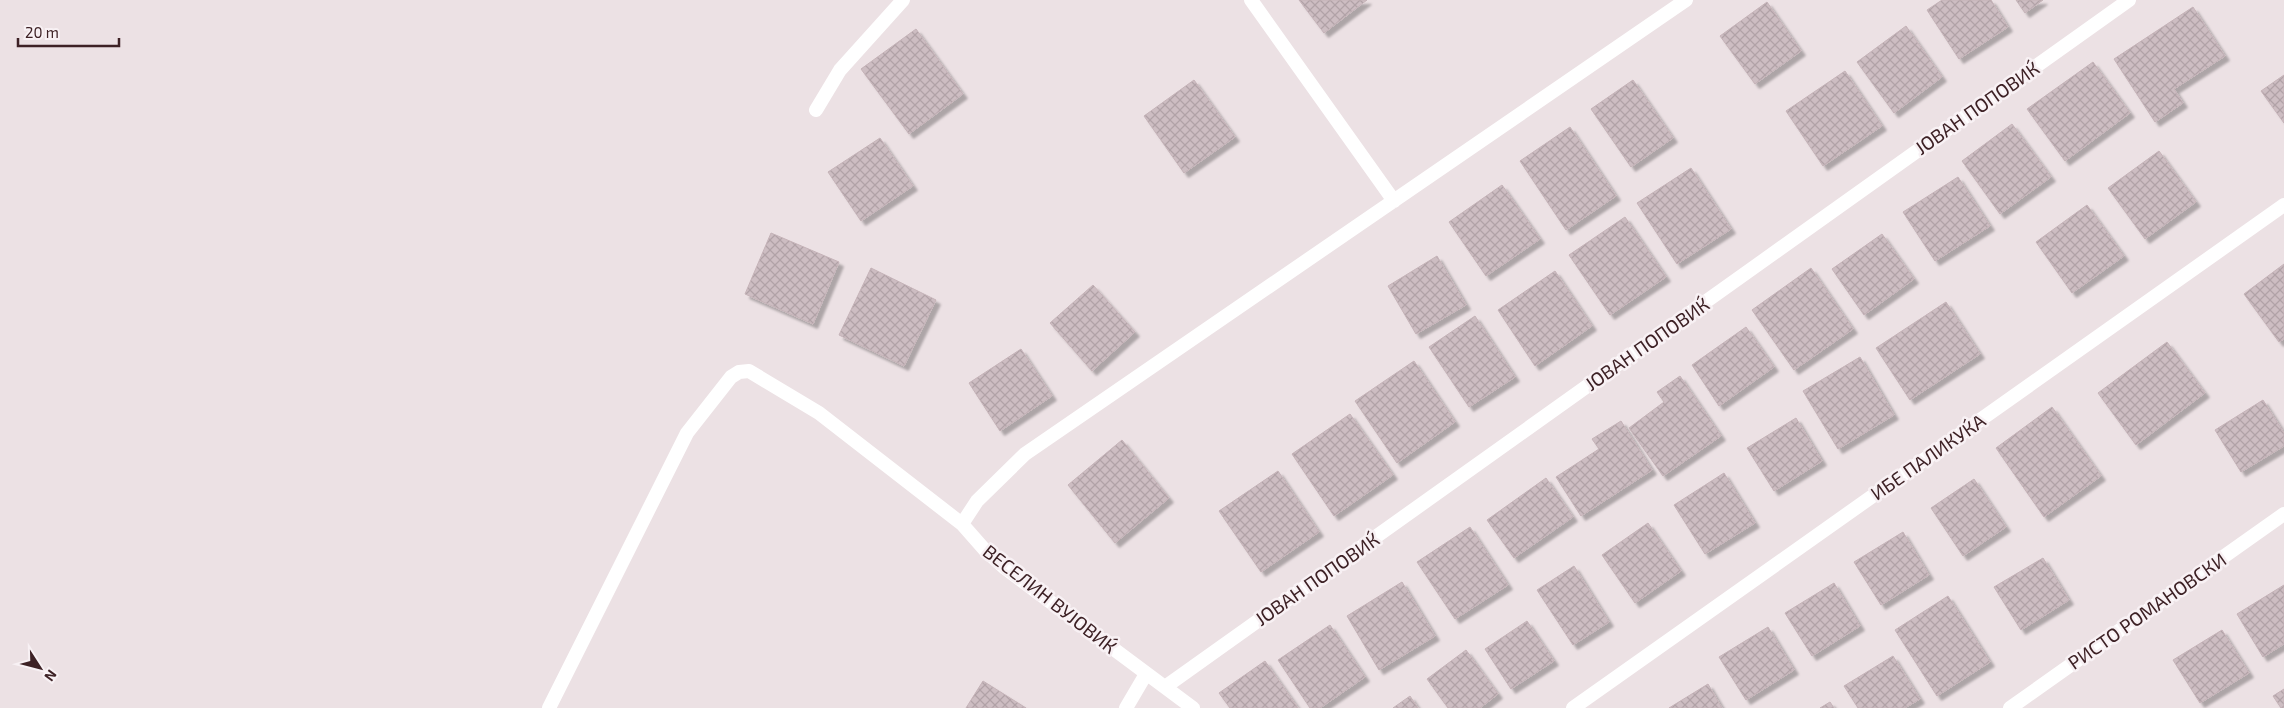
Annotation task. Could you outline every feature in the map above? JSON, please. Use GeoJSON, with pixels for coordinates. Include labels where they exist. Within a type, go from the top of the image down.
{"type":"FeatureCollection","features":[{"type":"Feature","properties":{"kind":"street"},"geometry":{"type":"LineString","coordinates":[[816,110],[840,70],[904,0]]}},
{"type":"Feature","properties":{"kind":"street"},"geometry":{"type":"LineString","coordinates":[[1251,0],[1394,201]]}},
{"type":"Feature","properties":{"kind":"street"},"geometry":{"type":"LineString","coordinates":[[962,524],[978,501],[1025,454],[1686,0]]}},
{"type":"Feature","properties":{"kind":"street","name":"ЈОВАН ПОПОВИЌ"},"geometry":{"type":"LineString","coordinates":[[1165,687],[2129,0]]}},
{"type":"Feature","properties":{"kind":"street","name":"ИБЕ ПАЛИКУЌА"},"geometry":{"type":"LineString","coordinates":[[1573,708],[2284,205]]}},
{"type":"Feature","properties":{"kind":"street","name":"ВЕСЕЛИН ВУЈОВИЌ"},"geometry":{"type":"LineString","coordinates":[[549,708],[687,433],[731,377],[739,372],[749,371],[819,413],[962,524],[984,549],[1005,568],[1192,708]]}},
{"type":"Feature","properties":{"kind":"street","name":"РИСТО РОМАНОВСКИ"},"geometry":{"type":"LineString","coordinates":[[2010,708],[2284,514]]}},
{"type":"Feature","properties":{"kind":"street"},"geometry":{"type":"LineString","coordinates":[[1126,708],[1146,674]]}},
{"type":"Feature","properties":{"kind":"building"},"geometry":{"type":"Polygon","coordinates":[[[1299,0],[1367,0],[1324,33],[1299,0]]]}},
{"type":"Feature","properties":{"kind":"building"},"geometry":{"type":"Polygon","coordinates":[[[1942,0],[1991,0],[2008,27],[1959,59],[1927,10],[1942,0]]]}},
{"type":"Feature","properties":{"kind":"building"},"geometry":{"type":"Polygon","coordinates":[[[2016,0],[2043,0],[2025,13],[2016,0]]]}},
{"type":"Feature","properties":{"kind":"building"},"geometry":{"type":"Polygon","coordinates":[[[1767,2],[1801,51],[1755,84],[1720,36],[1767,2]]]}},
{"type":"Feature","properties":{"kind":"building"},"geometry":{"type":"Polygon","coordinates":[[[2193,7],[2225,56],[2174,89],[2183,103],[2155,122],[2114,59],[2193,7]]]}},
{"type":"Feature","properties":{"kind":"building"},"geometry":{"type":"Polygon","coordinates":[[[1906,26],[1942,77],[1894,113],[1857,62],[1906,26]]]}},
{"type":"Feature","properties":{"kind":"building"},"geometry":{"type":"Polygon","coordinates":[[[916,29],[963,94],[909,134],[861,69],[916,29]]]}},
{"type":"Feature","properties":{"kind":"building"},"geometry":{"type":"Polygon","coordinates":[[[2093,62],[2130,113],[2065,161],[2027,109],[2093,62]]]}},
{"type":"Feature","properties":{"kind":"building"},"geometry":{"type":"Polygon","coordinates":[[[1845,71],[1882,126],[1823,166],[1786,111],[1845,71]]]}},
{"type":"Feature","properties":{"kind":"building"},"geometry":{"type":"Polygon","coordinates":[[[2284,75],[2284,123],[2261,91],[2284,75]]]}},
{"type":"Feature","properties":{"kind":"building"},"geometry":{"type":"Polygon","coordinates":[[[1194,80],[1235,137],[1184,173],[1144,116],[1194,80]]]}},
{"type":"Feature","properties":{"kind":"building"},"geometry":{"type":"Polygon","coordinates":[[[1633,80],[1673,138],[1631,167],[1591,109],[1633,80]]]}},
{"type":"Feature","properties":{"kind":"building"},"geometry":{"type":"Polygon","coordinates":[[[2012,124],[2051,177],[2000,214],[1962,161],[2012,124]]]}},
{"type":"Feature","properties":{"kind":"building"},"geometry":{"type":"Polygon","coordinates":[[[1570,127],[1616,196],[1566,230],[1520,161],[1570,127]]]}},
{"type":"Feature","properties":{"kind":"building"},"geometry":{"type":"Polygon","coordinates":[[[880,138],[913,186],[861,221],[828,172],[880,138]]]}},
{"type":"Feature","properties":{"kind":"building"},"geometry":{"type":"Polygon","coordinates":[[[2159,151],[2196,202],[2145,239],[2108,188],[2159,151]]]}},
{"type":"Feature","properties":{"kind":"building"},"geometry":{"type":"Polygon","coordinates":[[[1691,168],[1731,229],[1677,264],[1637,203],[1691,168]]]}},
{"type":"Feature","properties":{"kind":"building"},"geometry":{"type":"Polygon","coordinates":[[[1958,177],[1990,226],[1935,261],[1903,212],[1958,177]]]}},
{"type":"Feature","properties":{"kind":"building"},"geometry":{"type":"Polygon","coordinates":[[[1502,185],[1540,239],[1486,276],[1449,222],[1502,185]]]}},
{"type":"Feature","properties":{"kind":"building"},"geometry":{"type":"Polygon","coordinates":[[[2087,205],[2124,256],[2072,293],[2036,242],[2087,205]]]}},
{"type":"Feature","properties":{"kind":"building"},"geometry":{"type":"Polygon","coordinates":[[[1625,217],[1666,277],[1610,315],[1569,255],[1625,217]]]}},
{"type":"Feature","properties":{"kind":"building"},"geometry":{"type":"Polygon","coordinates":[[[771,233],[839,262],[813,324],[745,294],[771,233]]]}},
{"type":"Feature","properties":{"kind":"building"},"geometry":{"type":"Polygon","coordinates":[[[1882,234],[1914,279],[1864,315],[1832,269],[1882,234]]]}},
{"type":"Feature","properties":{"kind":"building"},"geometry":{"type":"Polygon","coordinates":[[[1437,256],[1466,305],[1416,334],[1388,286],[1437,256]]]}},
{"type":"Feature","properties":{"kind":"building"},"geometry":{"type":"Polygon","coordinates":[[[2284,264],[2284,339],[2279,342],[2244,294],[2284,264]]]}},
{"type":"Feature","properties":{"kind":"building"},"geometry":{"type":"Polygon","coordinates":[[[871,268],[936,300],[904,366],[839,335],[871,268]]]}},
{"type":"Feature","properties":{"kind":"building"},"geometry":{"type":"Polygon","coordinates":[[[1811,268],[1853,329],[1794,370],[1752,310],[1811,268]]]}},
{"type":"Feature","properties":{"kind":"building"},"geometry":{"type":"Polygon","coordinates":[[[1555,271],[1592,326],[1535,366],[1498,310],[1555,271]]]}},
{"type":"Feature","properties":{"kind":"building"},"geometry":{"type":"Polygon","coordinates":[[[1093,285],[1135,332],[1092,371],[1050,323],[1093,285]]]}},
{"type":"Feature","properties":{"kind":"building"},"geometry":{"type":"Polygon","coordinates":[[[1946,302],[1980,354],[1910,400],[1876,348],[1946,302]]]}},
{"type":"Feature","properties":{"kind":"building"},"geometry":{"type":"Polygon","coordinates":[[[1475,316],[1515,377],[1469,407],[1429,347],[1475,316]]]}},
{"type":"Feature","properties":{"kind":"building"},"geometry":{"type":"Polygon","coordinates":[[[1746,327],[1774,367],[1719,406],[1692,365],[1746,327]]]}},
{"type":"Feature","properties":{"kind":"building"},"geometry":{"type":"Polygon","coordinates":[[[2167,342],[2205,393],[2136,445],[2098,393],[2167,342]]]}},
{"type":"Feature","properties":{"kind":"building"},"geometry":{"type":"Polygon","coordinates":[[[1021,349],[1052,396],[1000,431],[969,383],[1021,349]]]}},
{"type":"Feature","properties":{"kind":"building"},"geometry":{"type":"Polygon","coordinates":[[[1860,357],[1894,415],[1838,449],[1803,391],[1860,357]]]}},
{"type":"Feature","properties":{"kind":"building"},"geometry":{"type":"Polygon","coordinates":[[[1414,361],[1455,422],[1397,463],[1355,401],[1414,361]]]}},
{"type":"Feature","properties":{"kind":"building"},"geometry":{"type":"Polygon","coordinates":[[[1680,376],[1721,436],[1663,476],[1629,428],[1664,402],[1657,392],[1680,376]]]}},
{"type":"Feature","properties":{"kind":"building"},"geometry":{"type":"Polygon","coordinates":[[[2263,400],[2284,433],[2284,446],[2241,472],[2215,430],[2263,400]]]}},
{"type":"Feature","properties":{"kind":"building"},"geometry":{"type":"Polygon","coordinates":[[[2052,407],[2101,476],[2044,517],[1996,448],[2052,407]]]}},
{"type":"Feature","properties":{"kind":"building"},"geometry":{"type":"Polygon","coordinates":[[[1350,414],[1393,475],[1334,516],[1292,454],[1350,414]]]}},
{"type":"Feature","properties":{"kind":"building"},"geometry":{"type":"Polygon","coordinates":[[[1796,418],[1822,461],[1774,491],[1747,448],[1796,418]]]}},
{"type":"Feature","properties":{"kind":"building"},"geometry":{"type":"Polygon","coordinates":[[[1621,421],[1652,470],[1581,516],[1556,477],[1599,449],[1592,439],[1621,421]]]}},
{"type":"Feature","properties":{"kind":"building"},"geometry":{"type":"Polygon","coordinates":[[[1122,440],[1169,498],[1115,543],[1068,485],[1122,440]]]}},
{"type":"Feature","properties":{"kind":"building"},"geometry":{"type":"Polygon","coordinates":[[[1278,471],[1319,532],[1261,572],[1219,511],[1278,471]]]}},
{"type":"Feature","properties":{"kind":"building"},"geometry":{"type":"Polygon","coordinates":[[[1724,473],[1755,523],[1705,554],[1674,505],[1724,473]]]}},
{"type":"Feature","properties":{"kind":"building"},"geometry":{"type":"Polygon","coordinates":[[[1546,478],[1573,517],[1514,558],[1487,520],[1546,478]]]}},
{"type":"Feature","properties":{"kind":"building"},"geometry":{"type":"Polygon","coordinates":[[[1974,479],[2006,527],[1963,556],[1931,508],[1974,479]]]}},
{"type":"Feature","properties":{"kind":"building"},"geometry":{"type":"Polygon","coordinates":[[[1648,523],[1681,571],[1635,603],[1602,555],[1648,523]]]}},
{"type":"Feature","properties":{"kind":"building"},"geometry":{"type":"Polygon","coordinates":[[[1470,527],[1508,585],[1455,619],[1417,562],[1470,527]]]}},
{"type":"Feature","properties":{"kind":"building"},"geometry":{"type":"Polygon","coordinates":[[[1903,532],[1929,575],[1881,605],[1854,562],[1903,532]]]}},
{"type":"Feature","properties":{"kind":"building"},"geometry":{"type":"Polygon","coordinates":[[[2043,558],[2069,600],[2021,630],[1994,587],[2043,558]]]}},
{"type":"Feature","properties":{"kind":"building"},"geometry":{"type":"Polygon","coordinates":[[[1574,566],[1609,622],[1573,645],[1537,590],[1574,566]]]}},
{"type":"Feature","properties":{"kind":"building"},"geometry":{"type":"Polygon","coordinates":[[[1402,582],[1435,636],[1379,670],[1347,616],[1402,582]]]}},
{"type":"Feature","properties":{"kind":"building"},"geometry":{"type":"Polygon","coordinates":[[[1834,583],[1860,626],[1812,656],[1785,613],[1834,583]]]}},
{"type":"Feature","properties":{"kind":"building"},"geometry":{"type":"Polygon","coordinates":[[[2284,585],[2284,644],[2263,657],[2237,614],[2284,585]]]}},
{"type":"Feature","properties":{"kind":"building"},"geometry":{"type":"Polygon","coordinates":[[[1948,596],[1990,662],[1937,696],[1895,630],[1948,596]]]}},
{"type":"Feature","properties":{"kind":"building"},"geometry":{"type":"Polygon","coordinates":[[[1527,621],[1554,661],[1511,689],[1485,649],[1527,621]]]}},
{"type":"Feature","properties":{"kind":"building"},"geometry":{"type":"Polygon","coordinates":[[[1330,625],[1365,677],[1320,708],[1310,708],[1278,660],[1330,625]]]}},
{"type":"Feature","properties":{"kind":"building"},"geometry":{"type":"Polygon","coordinates":[[[1768,627],[1794,670],[1746,700],[1719,657],[1768,627]]]}},
{"type":"Feature","properties":{"kind":"building"},"geometry":{"type":"Polygon","coordinates":[[[2222,630],[2249,673],[2200,703],[2173,660],[2222,630]]]}},
{"type":"Feature","properties":{"kind":"building"},"geometry":{"type":"Polygon","coordinates":[[[1466,650],[1498,694],[1480,708],[1448,708],[1427,679],[1466,650]]]}},
{"type":"Feature","properties":{"kind":"building"},"geometry":{"type":"Polygon","coordinates":[[[1893,656],[1920,699],[1905,708],[1858,708],[1844,686],[1893,656]]]}},
{"type":"Feature","properties":{"kind":"building"},"geometry":{"type":"Polygon","coordinates":[[[1265,661],[1298,708],[1230,708],[1219,693],[1265,661]]]}},
{"type":"Feature","properties":{"kind":"building"},"geometry":{"type":"Polygon","coordinates":[[[983,681],[1026,708],[966,708],[983,681]]]}},
{"type":"Feature","properties":{"kind":"building"},"geometry":{"type":"Polygon","coordinates":[[[1708,684],[1722,708],[1669,708],[1708,684]]]}},
{"type":"Feature","properties":{"kind":"building"},"geometry":{"type":"Polygon","coordinates":[[[2284,689],[2284,708],[2281,708],[2273,696],[2284,689]]]}},
{"type":"Feature","properties":{"kind":"building"},"geometry":{"type":"Polygon","coordinates":[[[1410,696],[1418,708],[1393,708],[1410,696]]]}},
{"type":"Feature","properties":{"kind":"building"},"geometry":{"type":"Polygon","coordinates":[[[1830,702],[1834,708],[1820,708],[1830,702]]]}}]}
